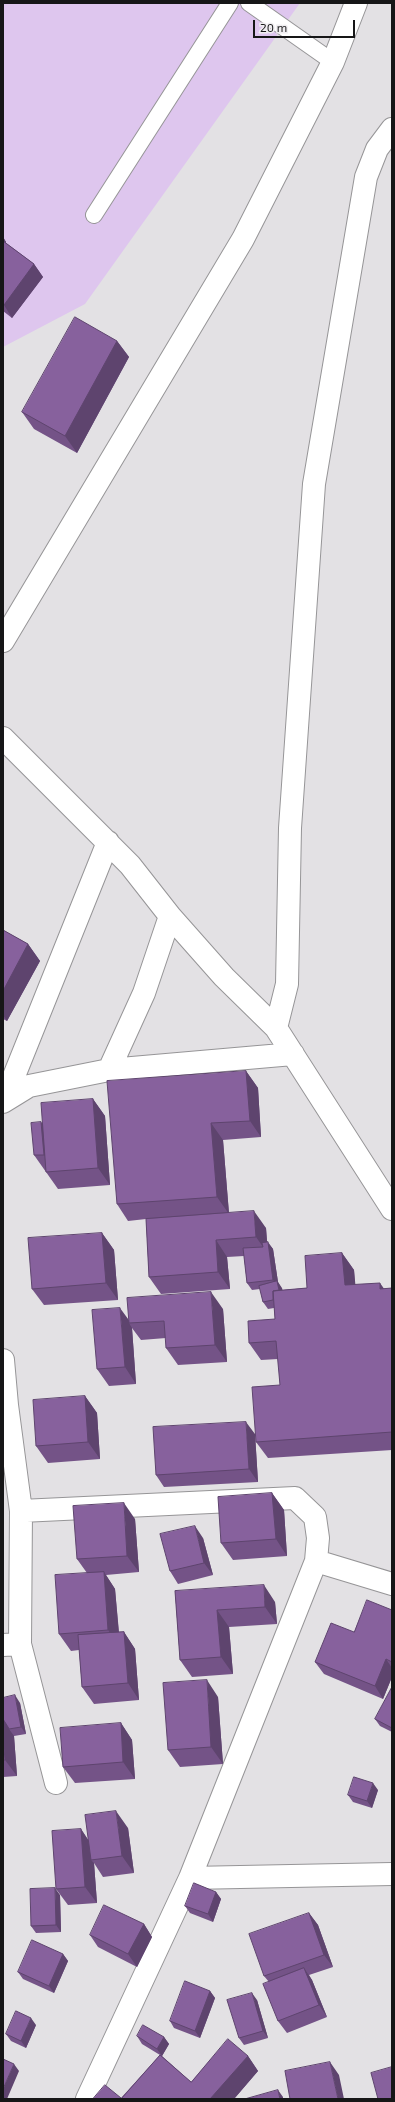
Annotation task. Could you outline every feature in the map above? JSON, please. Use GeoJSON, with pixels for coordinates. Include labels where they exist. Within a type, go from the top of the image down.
{"type":"FeatureCollection","features":[{"type":"Feature","properties":{"kind":"street"},"geometry":{"type":"LineString","coordinates":[[3,641],[243,239],[334,62],[356,3]]}},
{"type":"Feature","properties":{"kind":"street"},"geometry":{"type":"LineString","coordinates":[[276,1028],[287,984],[291,820],[314,484],[366,177],[377,149],[392,129]]}},
{"type":"Feature","properties":{"kind":"street"},"geometry":{"type":"LineString","coordinates":[[3,738],[130,865],[170,916],[224,977],[276,1028],[392,1209]]}},
{"type":"Feature","properties":{"kind":"street"},"geometry":{"type":"LineString","coordinates":[[3,1102],[108,842]]}},
{"type":"Feature","properties":{"kind":"street"},"geometry":{"type":"LineString","coordinates":[[109,1070],[144,993],[170,916]]}},
{"type":"Feature","properties":{"kind":"street"},"geometry":{"type":"LineString","coordinates":[[3,1102],[28,1086],[109,1070],[293,1054]]}},
{"type":"Feature","properties":{"kind":"street"},"geometry":{"type":"LineString","coordinates":[[3,1360],[5,1405],[21,1511],[11,1644],[56,1783]]}},
{"type":"Feature","properties":{"kind":"street"},"geometry":{"type":"LineString","coordinates":[[21,1511],[295,1498],[314,1517],[318,1538],[316,1561],[190,1878],[87,2099]]}},
{"type":"Feature","properties":{"kind":"street"},"geometry":{"type":"LineString","coordinates":[[316,1561],[392,1584]]}},
{"type":"Feature","properties":{"kind":"street"},"geometry":{"type":"LineString","coordinates":[[190,1878],[392,1874]]}},
{"type":"Feature","properties":{"kind":"lane"},"geometry":{"type":"LineString","coordinates":[[94,215],[230,3]]}},
{"type":"Feature","properties":{"kind":"lane"},"geometry":{"type":"LineString","coordinates":[[249,3],[334,62]]}},
{"type":"Feature","properties":{"kind":"shaded area"},"geometry":{"type":"Polygon","coordinates":[[[3,3],[300,3],[85,304],[3,347],[3,3]]]}},
{"type":"Feature","properties":{"kind":"building"},"geometry":{"type":"Polygon","coordinates":[[[3,241],[34,264],[4,305],[3,305],[3,241]]]}},
{"type":"Feature","properties":{"kind":"building"},"geometry":{"type":"Polygon","coordinates":[[[75,317],[117,341],[65,436],[22,412],[75,317]]]}},
{"type":"Feature","properties":{"kind":"building"},"geometry":{"type":"Polygon","coordinates":[[[3,930],[28,944],[3,991],[3,930]]]}},
{"type":"Feature","properties":{"kind":"building"},"geometry":{"type":"Polygon","coordinates":[[[246,1071],[250,1121],[211,1123],[217,1197],[117,1204],[107,1081],[246,1071]]]}},
{"type":"Feature","properties":{"kind":"building"},"geometry":{"type":"Polygon","coordinates":[[[93,1099],[98,1168],[46,1172],[41,1103],[93,1099]]]}},
{"type":"Feature","properties":{"kind":"building"},"geometry":{"type":"Polygon","coordinates":[[[41,1122],[44,1155],[34,1155],[31,1123],[41,1122]]]}},
{"type":"Feature","properties":{"kind":"building"},"geometry":{"type":"Polygon","coordinates":[[[254,1211],[256,1237],[216,1240],[218,1272],[149,1277],[146,1219],[254,1211]]]}},
{"type":"Feature","properties":{"kind":"building"},"geometry":{"type":"Polygon","coordinates":[[[102,1233],[106,1283],[32,1289],[28,1238],[102,1233]]]}},
{"type":"Feature","properties":{"kind":"building"},"geometry":{"type":"Polygon","coordinates":[[[268,1242],[273,1280],[247,1283],[243,1248],[263,1247],[262,1243],[268,1242]]]}},
{"type":"Feature","properties":{"kind":"building"},"geometry":{"type":"Polygon","coordinates":[[[342,1253],[345,1285],[380,1283],[380,1289],[392,1288],[392,1432],[256,1442],[252,1387],[280,1385],[276,1341],[249,1343],[248,1321],[275,1319],[273,1291],[307,1288],[305,1256],[342,1253]]]}},
{"type":"Feature","properties":{"kind":"building"},"geometry":{"type":"Polygon","coordinates":[[[277,1281],[279,1290],[273,1291],[273,1300],[263,1302],[259,1286],[277,1281]]]}},
{"type":"Feature","properties":{"kind":"building"},"geometry":{"type":"Polygon","coordinates":[[[211,1292],[215,1345],[166,1348],[164,1321],[129,1323],[127,1298],[211,1292]]]}},
{"type":"Feature","properties":{"kind":"building"},"geometry":{"type":"Polygon","coordinates":[[[120,1308],[125,1367],[97,1369],[92,1310],[120,1308]]]}},
{"type":"Feature","properties":{"kind":"building"},"geometry":{"type":"Polygon","coordinates":[[[85,1396],[88,1442],[36,1446],[33,1400],[85,1396]]]}},
{"type":"Feature","properties":{"kind":"building"},"geometry":{"type":"Polygon","coordinates":[[[246,1422],[249,1469],[156,1475],[153,1427],[246,1422]]]}},
{"type":"Feature","properties":{"kind":"building"},"geometry":{"type":"Polygon","coordinates":[[[272,1493],[276,1539],[221,1543],[218,1497],[272,1493]]]}},
{"type":"Feature","properties":{"kind":"building"},"geometry":{"type":"Polygon","coordinates":[[[124,1503],[127,1556],[77,1559],[73,1506],[124,1503]]]}},
{"type":"Feature","properties":{"kind":"building"},"geometry":{"type":"Polygon","coordinates":[[[195,1526],[204,1563],[170,1571],[160,1534],[195,1526]]]}},
{"type":"Feature","properties":{"kind":"building"},"geometry":{"type":"Polygon","coordinates":[[[104,1572],[108,1630],[59,1634],[55,1575],[104,1572]]]}},
{"type":"Feature","properties":{"kind":"building"},"geometry":{"type":"Polygon","coordinates":[[[264,1585],[265,1607],[217,1610],[221,1657],[180,1660],[175,1591],[264,1585]]]}},
{"type":"Feature","properties":{"kind":"building"},"geometry":{"type":"Polygon","coordinates":[[[367,1600],[392,1610],[392,1662],[386,1659],[375,1686],[315,1662],[331,1623],[354,1632],[367,1600]]]}},
{"type":"Feature","properties":{"kind":"building"},"geometry":{"type":"Polygon","coordinates":[[[124,1632],[128,1683],[82,1687],[78,1635],[124,1632]]]}},
{"type":"Feature","properties":{"kind":"building"},"geometry":{"type":"Polygon","coordinates":[[[207,1680],[211,1747],[168,1750],[163,1683],[207,1680]]]}},
{"type":"Feature","properties":{"kind":"building"},"geometry":{"type":"Polygon","coordinates":[[[392,1687],[392,1728],[375,1719],[392,1687]]]}},
{"type":"Feature","properties":{"kind":"building"},"geometry":{"type":"Polygon","coordinates":[[[15,1695],[21,1727],[9,1729],[3,1719],[3,1698],[15,1695]]]}},
{"type":"Feature","properties":{"kind":"building"},"geometry":{"type":"Polygon","coordinates":[[[121,1723],[123,1762],[63,1767],[60,1728],[121,1723]]]}},
{"type":"Feature","properties":{"kind":"building"},"geometry":{"type":"Polygon","coordinates":[[[3,1736],[5,1760],[3,1760],[3,1736]]]}},
{"type":"Feature","properties":{"kind":"building"},"geometry":{"type":"Polygon","coordinates":[[[354,1777],[373,1783],[367,1801],[348,1795],[354,1777]]]}},
{"type":"Feature","properties":{"kind":"building"},"geometry":{"type":"Polygon","coordinates":[[[116,1811],[122,1856],[91,1860],[85,1815],[116,1811]]]}},
{"type":"Feature","properties":{"kind":"building"},"geometry":{"type":"Polygon","coordinates":[[[81,1829],[85,1887],[56,1889],[52,1831],[81,1829]]]}},
{"type":"Feature","properties":{"kind":"building"},"geometry":{"type":"Polygon","coordinates":[[[194,1883],[216,1892],[208,1914],[185,1906],[194,1883]]]}},
{"type":"Feature","properties":{"kind":"building"},"geometry":{"type":"Polygon","coordinates":[[[55,1888],[56,1925],[31,1926],[30,1889],[55,1888]]]}},
{"type":"Feature","properties":{"kind":"building"},"geometry":{"type":"Polygon","coordinates":[[[104,1905],[144,1924],[128,1954],[90,1935],[104,1905]]]}},
{"type":"Feature","properties":{"kind":"building"},"geometry":{"type":"Polygon","coordinates":[[[309,1913],[324,1955],[264,1976],[249,1934],[309,1913]]]}},
{"type":"Feature","properties":{"kind":"building"},"geometry":{"type":"Polygon","coordinates":[[[32,1940],[63,1954],[49,1986],[18,1972],[32,1940]]]}},
{"type":"Feature","properties":{"kind":"building"},"geometry":{"type":"Polygon","coordinates":[[[304,1968],[319,2005],[278,2021],[263,1984],[304,1968]]]}},
{"type":"Feature","properties":{"kind":"building"},"geometry":{"type":"Polygon","coordinates":[[[185,1981],[210,1991],[195,2031],[170,2021],[185,1981]]]}},
{"type":"Feature","properties":{"kind":"building"},"geometry":{"type":"Polygon","coordinates":[[[252,1993],[263,2031],[239,2038],[227,2000],[252,1993]]]}},
{"type":"Feature","properties":{"kind":"building"},"geometry":{"type":"Polygon","coordinates":[[[16,2011],[31,2018],[21,2041],[6,2034],[16,2011]]]}},
{"type":"Feature","properties":{"kind":"building"},"geometry":{"type":"Polygon","coordinates":[[[143,2025],[164,2037],[157,2049],[137,2036],[143,2025]]]}},
{"type":"Feature","properties":{"kind":"building"},"geometry":{"type":"Polygon","coordinates":[[[228,2039],[248,2056],[210,2099],[121,2099],[160,2055],[191,2082],[228,2039]]]}},
{"type":"Feature","properties":{"kind":"building"},"geometry":{"type":"Polygon","coordinates":[[[3,2059],[14,2064],[3,2089],[3,2059]]]}},
{"type":"Feature","properties":{"kind":"building"},"geometry":{"type":"Polygon","coordinates":[[[330,2062],[338,2099],[290,2099],[285,2071],[330,2062]]]}},
{"type":"Feature","properties":{"kind":"building"},"geometry":{"type":"Polygon","coordinates":[[[392,2067],[392,2099],[378,2099],[371,2073],[392,2067]]]}},
{"type":"Feature","properties":{"kind":"building"},"geometry":{"type":"Polygon","coordinates":[[[105,2085],[121,2098],[121,2099],[93,2099],[105,2085]]]}},
{"type":"Feature","properties":{"kind":"building"},"geometry":{"type":"Polygon","coordinates":[[[278,2090],[280,2099],[245,2099],[278,2090]]]}}]}
